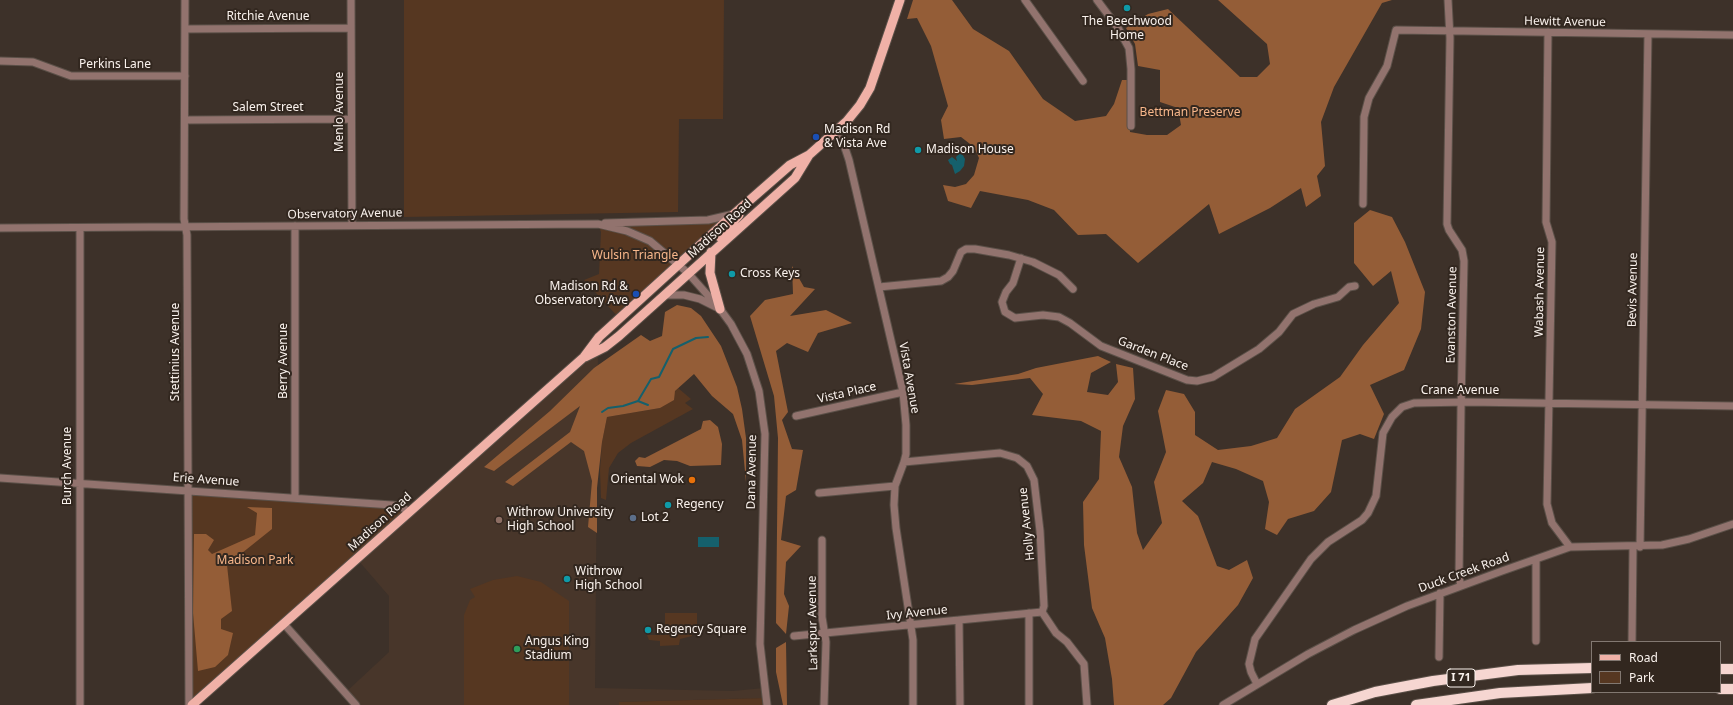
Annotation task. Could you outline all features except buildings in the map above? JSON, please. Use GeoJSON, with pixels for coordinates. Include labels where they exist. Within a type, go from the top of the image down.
{"type":"FeatureCollection","features":[{"type":"Feature","properties":{"kind":"highway","name":"I 71"},"geometry":{"type":"LineString","coordinates":[[1332,705],[1375,692],[1433,681],[1518,670],[1591,668]]}},
{"type":"Feature","properties":{"kind":"highway"},"geometry":{"type":"LineString","coordinates":[[1721,669],[1733,669]]}},
{"type":"Feature","properties":{"kind":"highway","name":"I 71"},"geometry":{"type":"LineString","coordinates":[[1416,705],[1500,693],[1591,688]]}},
{"type":"Feature","properties":{"kind":"highway"},"geometry":{"type":"LineString","coordinates":[[1721,689],[1733,689]]}},
{"type":"Feature","properties":{"kind":"main road","name":"Madison Road"},"geometry":{"type":"LineString","coordinates":[[192,705],[584,357],[599,337],[734,214],[790,165],[809,155],[834,134],[854,114],[870,88],[900,0]]}},
{"type":"Feature","properties":{"kind":"main road","name":"Madison Road"},"geometry":{"type":"LineString","coordinates":[[584,357],[605,347],[619,336],[795,178],[809,155]]}},
{"type":"Feature","properties":{"kind":"main road"},"geometry":{"type":"LineString","coordinates":[[688,273],[689,266],[692,262],[726,231],[752,198]]}},
{"type":"Feature","properties":{"kind":"main road"},"geometry":{"type":"LineString","coordinates":[[712,252],[710,273],[720,309]]}},
{"type":"Feature","properties":{"kind":"street","name":"Stettinius Avenue"},"geometry":{"type":"LineString","coordinates":[[185,0],[186,29],[184,76],[185,226],[187,235],[189,705]]}},
{"type":"Feature","properties":{"kind":"street","name":"Menlo Avenue"},"geometry":{"type":"LineString","coordinates":[[351,0],[352,225]]}},
{"type":"Feature","properties":{"kind":"street"},"geometry":{"type":"LineString","coordinates":[[1025,0],[1083,81]]}},
{"type":"Feature","properties":{"kind":"street"},"geometry":{"type":"LineString","coordinates":[[1097,0],[1118,28],[1129,48],[1131,69],[1131,126]]}},
{"type":"Feature","properties":{"kind":"street","name":"Evanston Avenue"},"geometry":{"type":"LineString","coordinates":[[1448,0],[1447,224],[1449,230],[1462,250],[1464,261],[1459,577],[1461,586]]}},
{"type":"Feature","properties":{"kind":"street","name":"Ritchie Avenue"},"geometry":{"type":"LineString","coordinates":[[186,29],[351,28]]}},
{"type":"Feature","properties":{"kind":"street","name":"Hewitt Avenue"},"geometry":{"type":"LineString","coordinates":[[1363,204],[1364,117],[1366,107],[1387,66],[1396,30],[1733,35]]}},
{"type":"Feature","properties":{"kind":"street","name":"Wabash Avenue"},"geometry":{"type":"LineString","coordinates":[[1548,32],[1546,222],[1552,242],[1548,514],[1552,523],[1570,547]]}},
{"type":"Feature","properties":{"kind":"street","name":"Bevis Avenue"},"geometry":{"type":"LineString","coordinates":[[1632,641],[1642,404],[1648,34]]}},
{"type":"Feature","properties":{"kind":"street","name":"Perkins Lane"},"geometry":{"type":"LineString","coordinates":[[0,61],[32,62],[71,76],[184,76]]}},
{"type":"Feature","properties":{"kind":"street","name":"Salem Street"},"geometry":{"type":"LineString","coordinates":[[185,120],[351,119]]}},
{"type":"Feature","properties":{"kind":"street","name":"Vista Avenue"},"geometry":{"type":"LineString","coordinates":[[834,134],[845,147],[903,392],[906,425],[904,462],[895,486],[896,528],[912,625],[913,705]]}},
{"type":"Feature","properties":{"kind":"street"},"geometry":{"type":"LineString","coordinates":[[598,224],[650,220],[708,220],[734,214]]}},
{"type":"Feature","properties":{"kind":"street","name":"Observatory Avenue"},"geometry":{"type":"LineString","coordinates":[[0,228],[598,224],[627,231],[646,239],[678,264]]}},
{"type":"Feature","properties":{"kind":"street","name":"Berry Avenue"},"geometry":{"type":"LineString","coordinates":[[295,226],[295,497]]}},
{"type":"Feature","properties":{"kind":"street","name":"Burch Avenue"},"geometry":{"type":"LineString","coordinates":[[80,228],[80,705]]}},
{"type":"Feature","properties":{"kind":"street"},"geometry":{"type":"LineString","coordinates":[[879,287],[942,281],[953,271],[961,252],[966,249],[995,252],[1021,258],[1049,269],[1059,275],[1073,289]]}},
{"type":"Feature","properties":{"kind":"street","name":"Garden Place"},"geometry":{"type":"LineString","coordinates":[[1021,258],[1013,283],[1006,292],[1002,302],[1005,312],[1015,318],[1043,315],[1059,317],[1070,323],[1101,346],[1187,380],[1197,382],[1213,377],[1259,349],[1279,332],[1293,314],[1314,304],[1338,297],[1350,287],[1355,286]]}},
{"type":"Feature","properties":{"kind":"street","name":"Dana Avenue"},"geometry":{"type":"LineString","coordinates":[[678,264],[720,309],[739,338],[753,368],[759,391],[764,434],[760,644],[767,705]]}},
{"type":"Feature","properties":{"kind":"street"},"geometry":{"type":"LineString","coordinates":[[664,295],[684,295],[700,299],[720,309]]}},
{"type":"Feature","properties":{"kind":"street","name":"Vista Place"},"geometry":{"type":"LineString","coordinates":[[796,416],[903,392]]}},
{"type":"Feature","properties":{"kind":"street","name":"Crane Avenue"},"geometry":{"type":"LineString","coordinates":[[1257,684],[1250,672],[1249,664],[1255,639],[1311,559],[1328,542],[1362,520],[1373,505],[1376,496],[1382,440],[1392,417],[1402,407],[1414,403],[1461,402],[1733,406]]}},
{"type":"Feature","properties":{"kind":"street","name":"Holly Avenue"},"geometry":{"type":"LineString","coordinates":[[904,462],[1000,453],[1012,455],[1027,466],[1034,480],[1040,531],[1044,606],[1042,612]]}},
{"type":"Feature","properties":{"kind":"street","name":"Erie Avenue"},"geometry":{"type":"LineString","coordinates":[[0,478],[295,497],[400,506],[409,512]]}},
{"type":"Feature","properties":{"kind":"street"},"geometry":{"type":"LineString","coordinates":[[819,492],[895,486]]}},
{"type":"Feature","properties":{"kind":"street","name":"Duck Creek Road"},"geometry":{"type":"LineString","coordinates":[[1223,705],[1308,654],[1354,630],[1440,593],[1570,547],[1636,547],[1662,545],[1682,541],[1733,524]]}},
{"type":"Feature","properties":{"kind":"street","name":"Larkspur Avenue"},"geometry":{"type":"LineString","coordinates":[[822,540],[824,705]]}},
{"type":"Feature","properties":{"kind":"street"},"geometry":{"type":"LineString","coordinates":[[1536,559],[1536,642]]}},
{"type":"Feature","properties":{"kind":"street"},"geometry":{"type":"LineString","coordinates":[[1439,657],[1440,593]]}},
{"type":"Feature","properties":{"kind":"street"},"geometry":{"type":"LineString","coordinates":[[1042,612],[1056,633],[1067,642],[1084,664],[1088,705]]}},
{"type":"Feature","properties":{"kind":"street","name":"Ivy Avenue"},"geometry":{"type":"LineString","coordinates":[[794,636],[1042,612]]}},
{"type":"Feature","properties":{"kind":"street"},"geometry":{"type":"LineString","coordinates":[[1029,613],[1029,705]]}},
{"type":"Feature","properties":{"kind":"street"},"geometry":{"type":"LineString","coordinates":[[959,620],[960,705]]}},
{"type":"Feature","properties":{"kind":"street"},"geometry":{"type":"LineString","coordinates":[[284,624],[356,705]]}},
{"type":"Feature","properties":{"kind":"shaded area","name":"Withrow University High School"},"geometry":{"type":"Polygon","coordinates":[[[598,350],[595,688],[733,691],[764,688],[766,698],[619,702],[619,705],[356,705],[345,693],[389,652],[389,596],[357,559],[598,350]]]}},
{"type":"Feature","properties":{"kind":"green space"},"geometry":{"type":"Polygon","coordinates":[[[404,0],[724,0],[723,119],[679,119],[678,212],[404,217],[404,0]]]}},
{"type":"Feature","properties":{"kind":"green space","name":"Bettman Preserve"},"geometry":{"type":"Polygon","coordinates":[[[913,0],[952,0],[973,29],[1009,51],[1043,99],[1075,121],[1106,116],[1114,104],[1122,80],[1128,80],[1130,132],[1147,135],[1167,135],[1181,125],[1178,108],[1160,102],[1160,70],[1138,66],[1135,44],[1126,28],[1148,14],[1168,9],[1240,77],[1257,77],[1270,64],[1267,44],[1218,0],[1392,0],[1382,3],[1334,87],[1321,122],[1325,166],[1317,176],[1321,196],[1306,207],[1301,188],[1270,208],[1219,234],[1209,204],[1138,263],[1106,234],[1078,235],[1054,210],[1028,200],[980,191],[971,208],[948,201],[943,185],[955,187],[966,184],[974,175],[979,158],[974,147],[961,137],[944,139],[941,120],[948,106],[931,46],[917,18],[907,19],[913,0]]]}},
{"type":"Feature","properties":{"kind":"green space"},"geometry":{"type":"Polygon","coordinates":[[[1370,210],[1392,217],[1405,242],[1425,292],[1421,329],[1404,370],[1370,385],[1384,414],[1374,439],[1360,434],[1342,440],[1331,492],[1314,511],[1288,519],[1277,535],[1265,529],[1269,502],[1263,481],[1236,469],[1212,462],[1203,483],[1182,501],[1198,516],[1217,566],[1229,570],[1247,560],[1253,578],[1238,605],[1196,652],[1171,698],[1163,705],[1114,705],[1112,679],[1105,638],[1092,608],[1084,545],[1083,502],[1099,479],[1101,431],[1081,421],[1032,415],[1043,394],[1030,378],[972,385],[954,384],[1018,374],[1036,368],[1098,356],[1111,362],[1091,373],[1087,392],[1108,395],[1118,382],[1116,364],[1133,368],[1135,399],[1123,426],[1119,457],[1132,487],[1137,533],[1143,550],[1162,523],[1154,482],[1166,452],[1158,411],[1166,390],[1184,394],[1195,412],[1195,435],[1218,450],[1251,446],[1277,438],[1295,409],[1340,377],[1363,345],[1399,303],[1391,271],[1373,286],[1354,263],[1354,223],[1370,210]]]}},
{"type":"Feature","properties":{"kind":"green space","name":"Wulsin Triangle"},"geometry":{"type":"Polygon","coordinates":[[[734,214],[620,319],[584,280],[599,274],[601,232],[598,224],[708,220],[734,214]]]}},
{"type":"Feature","properties":{"kind":"green space"},"geometry":{"type":"Polygon","coordinates":[[[792,266],[804,287],[815,289],[790,316],[826,310],[852,323],[818,333],[808,352],[787,343],[776,351],[788,412],[782,420],[792,449],[803,450],[796,490],[786,496],[781,540],[801,546],[786,562],[784,594],[789,606],[786,634],[776,623],[778,438],[774,396],[750,316],[765,300],[793,294],[792,266]]]}},
{"type":"Feature","properties":{"kind":"green space"},"geometry":{"type":"Polygon","coordinates":[[[677,305],[691,308],[701,316],[721,346],[737,387],[746,438],[746,482],[742,440],[733,414],[712,396],[694,374],[675,391],[674,400],[660,408],[607,417],[602,442],[597,488],[597,533],[588,527],[592,481],[584,451],[571,442],[513,486],[505,482],[570,432],[580,406],[494,471],[484,467],[550,411],[594,368],[641,335],[650,341],[662,336],[665,312],[677,305]]]}},
{"type":"Feature","properties":{"kind":"green space"},"geometry":{"type":"Polygon","coordinates":[[[678,388],[691,399],[685,403],[693,409],[631,443],[618,453],[609,468],[606,500],[601,498],[600,470],[602,442],[607,417],[660,408],[678,388]]]}},
{"type":"Feature","properties":{"kind":"green space"},"geometry":{"type":"Polygon","coordinates":[[[710,420],[718,427],[722,444],[721,465],[690,466],[677,461],[664,460],[650,467],[637,466],[635,461],[639,457],[645,458],[701,429],[703,421],[710,420]]]}},
{"type":"Feature","properties":{"kind":"green space","name":"Madison Park"},"geometry":{"type":"Polygon","coordinates":[[[187,490],[392,505],[409,512],[192,705],[187,490]]]}},
{"type":"Feature","properties":{"kind":"green space"},"geometry":{"type":"Polygon","coordinates":[[[247,507],[272,508],[272,529],[227,565],[232,611],[221,619],[221,629],[233,633],[228,655],[215,667],[198,671],[193,613],[194,534],[206,534],[214,540],[208,550],[212,554],[255,535],[257,513],[247,507]]]}},
{"type":"Feature","properties":{"kind":"green space","name":"Angus King Stadium"},"geometry":{"type":"Polygon","coordinates":[[[517,576],[541,582],[569,601],[569,705],[464,705],[464,615],[470,600],[475,597],[470,589],[493,580],[517,576]]]}},
{"type":"Feature","properties":{"kind":"green space"},"geometry":{"type":"Polygon","coordinates":[[[665,613],[697,613],[697,624],[692,629],[692,636],[680,639],[679,645],[660,646],[660,641],[649,640],[647,635],[665,635],[665,613]]]}},
{"type":"Feature","properties":{"kind":"green space"},"geometry":{"type":"Polygon","coordinates":[[[786,642],[787,705],[783,705],[776,672],[776,648],[786,642]]]}},
{"type":"Feature","properties":{"kind":"green space"},"geometry":{"type":"Polygon","coordinates":[[[766,698],[767,705],[619,705],[619,702],[766,698]]]}},
{"type":"Feature","properties":{"kind":"water"},"geometry":{"type":"Polygon","coordinates":[[[961,152],[965,159],[964,166],[955,174],[952,165],[948,160],[952,157],[957,161],[956,157],[961,152]]]}},
{"type":"Feature","properties":{"kind":"water"},"geometry":{"type":"Polygon","coordinates":[[[698,537],[719,537],[719,547],[698,547],[698,537]]]}},
{"type":"Feature","properties":{"kind":"waterway"},"geometry":{"type":"LineString","coordinates":[[602,412],[608,408],[623,406],[638,401],[651,379],[659,377],[673,349],[696,338],[708,337]]}},
{"type":"Feature","properties":{"kind":"waterway"},"geometry":{"type":"LineString","coordinates":[[638,401],[648,405]]}},
{"type":"Feature","properties":{"kind":"place","name":"The Beechwood Home"},"geometry":{"type":"Point","coordinates":[1127,8]}},
{"type":"Feature","properties":{"kind":"place","name":"Madison Rd & Vista Ave"},"geometry":{"type":"Point","coordinates":[816,137]}},
{"type":"Feature","properties":{"kind":"place","name":"Madison House"},"geometry":{"type":"Point","coordinates":[918,150]}},
{"type":"Feature","properties":{"kind":"place","name":"Cross Keys"},"geometry":{"type":"Point","coordinates":[732,274]}},
{"type":"Feature","properties":{"kind":"place","name":"Madison Rd & Observatory Ave"},"geometry":{"type":"Point","coordinates":[636,294]}},
{"type":"Feature","properties":{"kind":"place","name":"Oriental Wok"},"geometry":{"type":"Point","coordinates":[692,480]}},
{"type":"Feature","properties":{"kind":"place","name":"Regency"},"geometry":{"type":"Point","coordinates":[668,505]}},
{"type":"Feature","properties":{"kind":"place","name":"Lot 2"},"geometry":{"type":"Point","coordinates":[633,518]}},
{"type":"Feature","properties":{"kind":"place","name":"Withrow University High School"},"geometry":{"type":"Point","coordinates":[499,520]}},
{"type":"Feature","properties":{"kind":"place","name":"Withrow High School"},"geometry":{"type":"Point","coordinates":[567,579]}},
{"type":"Feature","properties":{"kind":"place","name":"Regency Square"},"geometry":{"type":"Point","coordinates":[648,630]}},
{"type":"Feature","properties":{"kind":"place","name":"Angus King Stadium"},"geometry":{"type":"Point","coordinates":[517,649]}}]}
